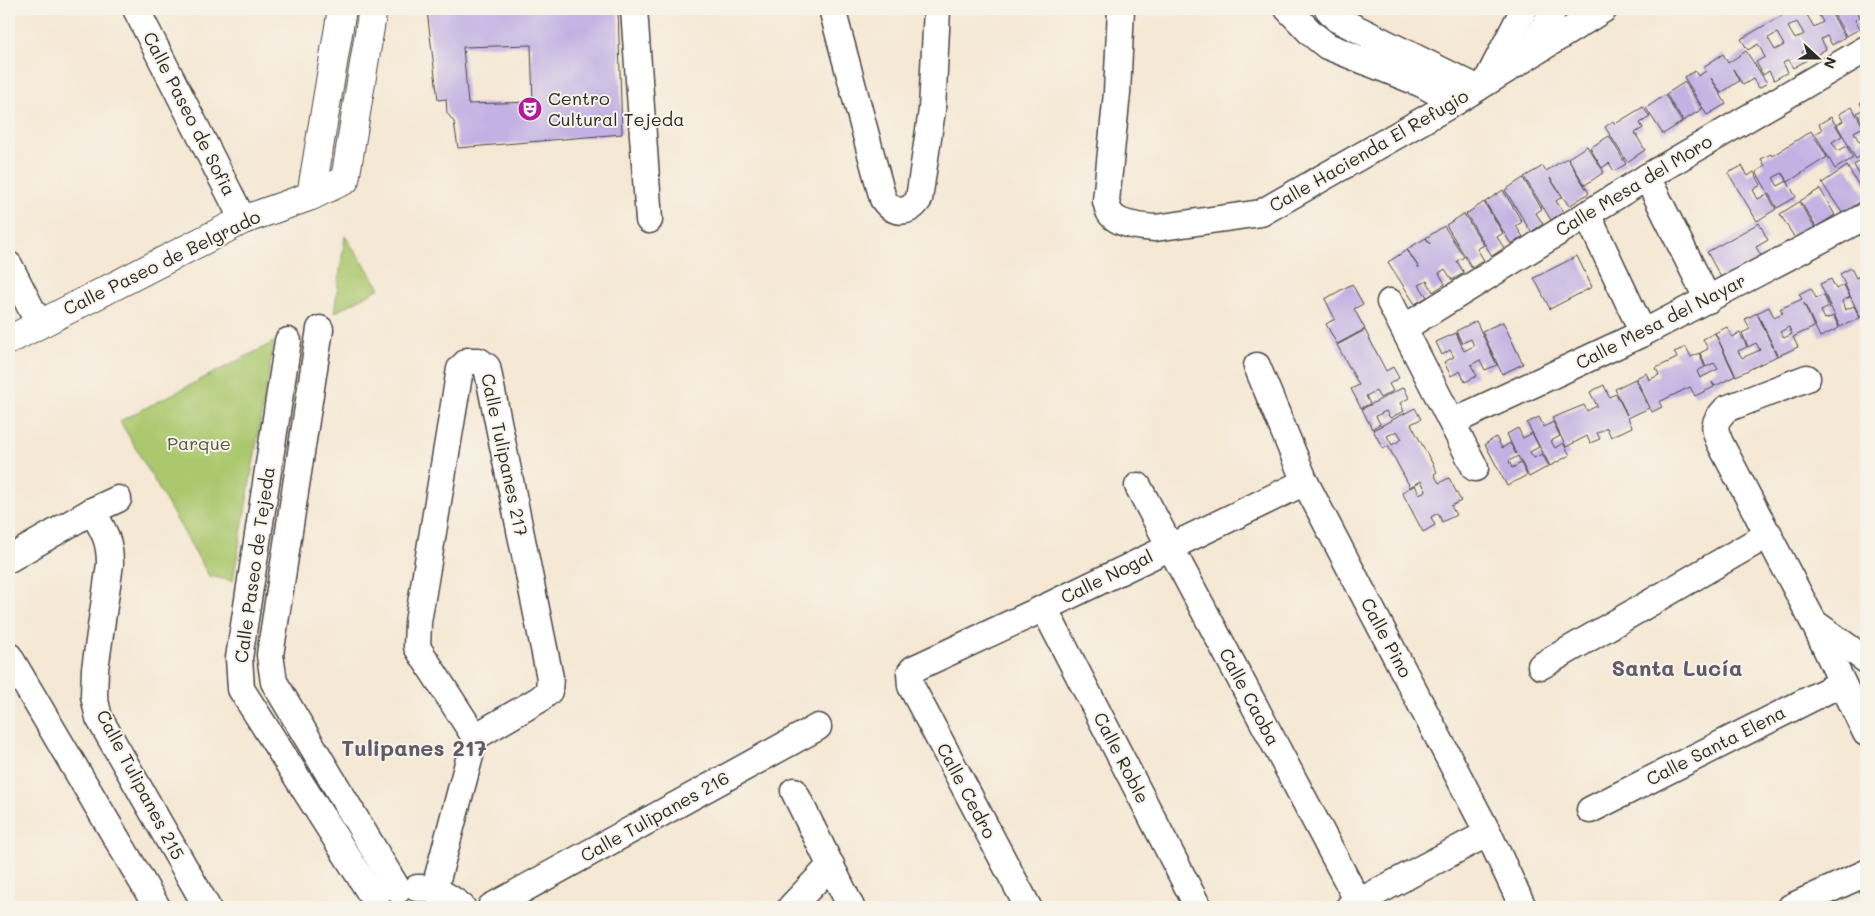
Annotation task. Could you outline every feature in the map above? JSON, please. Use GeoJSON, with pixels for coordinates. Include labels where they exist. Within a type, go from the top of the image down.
{"type":"FeatureCollection","features":[{"type":"Feature","properties":{"kind":"street","name":"Calle Paseo de Sofia"},"geometry":{"type":"LineString","coordinates":[[136,9],[243,220]]}},
{"type":"Feature","properties":{"kind":"street"},"geometry":{"type":"LineString","coordinates":[[311,196],[342,9]]}},
{"type":"Feature","properties":{"kind":"street","name":"Calle Paseo de Belgrado"},"geometry":{"type":"LineString","coordinates":[[9,340],[243,220],[311,196],[345,180],[373,9]]}},
{"type":"Feature","properties":{"kind":"street"},"geometry":{"type":"LineString","coordinates":[[634,9],[649,220]]}},
{"type":"Feature","properties":{"kind":"street"},"geometry":{"type":"LineString","coordinates":[[832,9],[884,199],[888,206],[902,211],[914,206],[919,200],[932,110],[937,9]]}},
{"type":"Feature","properties":{"kind":"street","name":"Calle Hacienda El Refugio"},"geometry":{"type":"LineString","coordinates":[[1121,9],[1118,93],[1106,201],[1111,214],[1126,223],[1155,228],[1261,213],[1455,102],[1529,54],[1604,9]]}},
{"type":"Feature","properties":{"kind":"street"},"geometry":{"type":"LineString","coordinates":[[1288,9],[1312,34],[1328,46],[1422,84],[1455,102]]}},
{"type":"Feature","properties":{"kind":"street"},"geometry":{"type":"LineString","coordinates":[[1336,12],[1406,51],[1482,85],[1524,9]]}},
{"type":"Feature","properties":{"kind":"street"},"geometry":{"type":"LineString","coordinates":[[1529,54],[1554,9]]}},
{"type":"Feature","properties":{"kind":"street","name":"Calle Mesa del Moro"},"geometry":{"type":"LineString","coordinates":[[1404,328],[1647,177],[1866,50]]}},
{"type":"Feature","properties":{"kind":"street"},"geometry":{"type":"LineString","coordinates":[[1647,177],[1708,300]]}},
{"type":"Feature","properties":{"kind":"street"},"geometry":{"type":"LineString","coordinates":[[1587,214],[1643,333]]}},
{"type":"Feature","properties":{"kind":"street","name":"Calle Mesa del Nayar"},"geometry":{"type":"LineString","coordinates":[[1452,422],[1643,333],[1866,216]]}},
{"type":"Feature","properties":{"kind":"street"},"geometry":{"type":"LineString","coordinates":[[9,265],[39,324]]}},
{"type":"Feature","properties":{"kind":"street"},"geometry":{"type":"LineString","coordinates":[[1390,302],[1475,468]]}},
{"type":"Feature","properties":{"kind":"street","name":"Calle Paseo de Tejeda"},"geometry":{"type":"LineString","coordinates":[[320,329],[270,655],[274,682],[382,900]]}},
{"type":"Feature","properties":{"kind":"street","name":"Calle Paseo de Tejeda"},"geometry":{"type":"LineString","coordinates":[[288,341],[240,658],[241,689],[382,900]]}},
{"type":"Feature","properties":{"kind":"street","name":"Calle Tulipanes 217"},"geometry":{"type":"LineString","coordinates":[[468,361],[479,361],[487,367],[550,678],[549,691],[540,699],[475,737],[417,647],[418,622],[460,369],[468,361]]}},
{"type":"Feature","properties":{"kind":"street","name":"Calle Pino"},"geometry":{"type":"LineString","coordinates":[[1258,366],[1305,482],[1488,833],[1523,907]]}},
{"type":"Feature","properties":{"kind":"street"},"geometry":{"type":"LineString","coordinates":[[1806,378],[1726,409],[1716,419],[1714,429],[1814,623],[1866,733]]}},
{"type":"Feature","properties":{"kind":"street","name":"Calle Nogal"},"geometry":{"type":"LineString","coordinates":[[910,673],[917,666],[1044,608],[1305,482]]}},
{"type":"Feature","properties":{"kind":"street","name":"Calle Caoba"},"geometry":{"type":"LineString","coordinates":[[1138,486],[1356,906]]}},
{"type":"Feature","properties":{"kind":"street"},"geometry":{"type":"LineString","coordinates":[[9,559],[92,511],[118,499]]}},
{"type":"Feature","properties":{"kind":"street","name":"Calle Tulipanes 215"},"geometry":{"type":"LineString","coordinates":[[92,511],[103,529],[110,547],[110,564],[94,669],[94,696],[100,718],[207,907]]}},
{"type":"Feature","properties":{"kind":"street"},"geometry":{"type":"LineString","coordinates":[[1541,666],[1769,534]]}},
{"type":"Feature","properties":{"kind":"street","name":"Calle Roble"},"geometry":{"type":"LineString","coordinates":[[1044,608],[1198,907]]}},
{"type":"Feature","properties":{"kind":"street"},"geometry":{"type":"LineString","coordinates":[[1814,623],[1866,660]]}},
{"type":"Feature","properties":{"kind":"street"},"geometry":{"type":"LineString","coordinates":[[9,656],[157,907]]}},
{"type":"Feature","properties":{"kind":"street","name":"Calle Cedro"},"geometry":{"type":"LineString","coordinates":[[910,673],[911,686],[1028,907]]}},
{"type":"Feature","properties":{"kind":"street","name":"Calle Santa Elena"},"geometry":{"type":"LineString","coordinates":[[1590,810],[1842,683]]}},
{"type":"Feature","properties":{"kind":"street","name":"Calle Tulipanes 216"},"geometry":{"type":"LineString","coordinates":[[491,907],[818,727]]}},
{"type":"Feature","properties":{"kind":"street"},"geometry":{"type":"LineString","coordinates":[[434,891],[475,737]]}},
{"type":"Feature","properties":{"kind":"street"},"geometry":{"type":"LineString","coordinates":[[794,791],[851,907]]}},
{"type":"Feature","properties":{"kind":"street"},"geometry":{"type":"LineString","coordinates":[[1356,906],[1488,833]]}},
{"type":"Feature","properties":{"kind":"street"},"geometry":{"type":"LineString","coordinates":[[791,907],[830,866]]}},
{"type":"Feature","properties":{"kind":"street"},"geometry":{"type":"LineString","coordinates":[[1791,907],[1866,873]]}},
{"type":"Feature","properties":{"kind":"street"},"geometry":{"type":"LineString","coordinates":[[382,900],[424,888],[448,895],[462,907]]}},
{"type":"Feature","properties":{"kind":"green space"},"geometry":{"type":"Polygon","coordinates":[[[345,236],[380,288],[334,313],[345,236]]]}},
{"type":"Feature","properties":{"kind":"green space","name":"Parque"},"geometry":{"type":"Polygon","coordinates":[[[274,342],[233,581],[209,576],[120,421],[274,342]]]}},
{"type":"Feature","properties":{"kind":"building"},"geometry":{"type":"Polygon","coordinates":[[[450,9],[618,9],[622,134],[458,148],[454,122],[447,113],[446,99],[438,100],[427,11],[450,9]],[[531,45],[463,47],[468,104],[533,102],[531,45]]]}},
{"type":"Feature","properties":{"kind":"building"},"geometry":{"type":"Polygon","coordinates":[[[1793,9],[1829,9],[1845,37],[1832,45],[1827,36],[1821,39],[1826,49],[1813,57],[1808,48],[1802,52],[1807,60],[1793,68],[1788,60],[1783,63],[1788,72],[1774,80],[1769,71],[1763,75],[1756,62],[1765,57],[1758,44],[1748,50],[1741,39],[1793,9]],[[1816,10],[1807,15],[1814,27],[1823,22],[1816,10]],[[1797,22],[1788,27],[1795,39],[1804,34],[1797,22]],[[1777,33],[1768,38],[1775,50],[1784,45],[1777,33]]]}},
{"type":"Feature","properties":{"kind":"building"},"geometry":{"type":"Polygon","coordinates":[[[1831,9],[1856,9],[1860,17],[1855,20],[1860,29],[1846,36],[1831,9]]]}},
{"type":"Feature","properties":{"kind":"building"},"geometry":{"type":"Polygon","coordinates":[[[1746,51],[1767,83],[1759,88],[1753,79],[1743,85],[1733,69],[1739,81],[1721,93],[1711,78],[1726,104],[1707,115],[1684,77],[1695,71],[1698,76],[1706,71],[1703,67],[1723,54],[1728,63],[1746,51]]]}},
{"type":"Feature","properties":{"kind":"building"},"geometry":{"type":"Polygon","coordinates":[[[1685,82],[1702,109],[1683,121],[1666,94],[1685,82]]]}},
{"type":"Feature","properties":{"kind":"building"},"geometry":{"type":"Polygon","coordinates":[[[1665,95],[1682,122],[1663,134],[1646,108],[1665,95]]]}},
{"type":"Feature","properties":{"kind":"building"},"geometry":{"type":"Polygon","coordinates":[[[1866,99],[1866,129],[1857,113],[1863,109],[1860,103],[1866,99]]]}},
{"type":"Feature","properties":{"kind":"building"},"geometry":{"type":"Polygon","coordinates":[[[1643,107],[1650,117],[1640,123],[1643,128],[1635,133],[1645,150],[1627,162],[1605,127],[1613,121],[1615,124],[1643,107]]]}},
{"type":"Feature","properties":{"kind":"building"},"geometry":{"type":"Polygon","coordinates":[[[1852,107],[1863,127],[1854,132],[1859,142],[1866,138],[1866,153],[1856,159],[1837,125],[1843,121],[1839,114],[1852,107]]]}},
{"type":"Feature","properties":{"kind":"building"},"geometry":{"type":"Polygon","coordinates":[[[1831,117],[1842,136],[1832,142],[1838,151],[1847,146],[1853,158],[1835,169],[1815,134],[1822,130],[1819,124],[1831,117]]]}},
{"type":"Feature","properties":{"kind":"building"},"geometry":{"type":"Polygon","coordinates":[[[1811,131],[1827,157],[1788,182],[1782,173],[1773,178],[1778,186],[1787,181],[1796,197],[1777,208],[1756,172],[1765,166],[1761,159],[1771,154],[1772,156],[1811,131]]]}},
{"type":"Feature","properties":{"kind":"building"},"geometry":{"type":"Polygon","coordinates":[[[1609,136],[1626,164],[1614,171],[1609,163],[1602,168],[1590,148],[1609,136]]]}},
{"type":"Feature","properties":{"kind":"building"},"geometry":{"type":"Polygon","coordinates":[[[1587,146],[1604,172],[1585,185],[1568,158],[1587,146]]]}},
{"type":"Feature","properties":{"kind":"building"},"geometry":{"type":"Polygon","coordinates":[[[1567,158],[1589,193],[1569,206],[1550,178],[1562,197],[1556,201],[1563,212],[1551,220],[1524,177],[1543,166],[1546,171],[1567,158]]]}},
{"type":"Feature","properties":{"kind":"building"},"geometry":{"type":"Polygon","coordinates":[[[1866,158],[1866,186],[1854,165],[1866,158]]]}},
{"type":"Feature","properties":{"kind":"building"},"geometry":{"type":"Polygon","coordinates":[[[1742,166],[1748,176],[1754,172],[1761,185],[1753,190],[1758,199],[1767,194],[1776,209],[1757,221],[1728,173],[1742,166]]]}},
{"type":"Feature","properties":{"kind":"building"},"geometry":{"type":"Polygon","coordinates":[[[1847,166],[1866,197],[1843,214],[1822,183],[1847,166]]]}},
{"type":"Feature","properties":{"kind":"building"},"geometry":{"type":"Polygon","coordinates":[[[1523,178],[1542,209],[1536,213],[1543,224],[1531,232],[1505,190],[1523,178]]]}},
{"type":"Feature","properties":{"kind":"building"},"geometry":{"type":"Polygon","coordinates":[[[1820,189],[1835,215],[1816,227],[1800,201],[1820,189]]]}},
{"type":"Feature","properties":{"kind":"building"},"geometry":{"type":"Polygon","coordinates":[[[1503,190],[1522,222],[1516,226],[1523,237],[1511,244],[1485,202],[1503,190]]]}},
{"type":"Feature","properties":{"kind":"building"},"geometry":{"type":"Polygon","coordinates":[[[1484,202],[1503,233],[1497,237],[1504,248],[1492,256],[1466,214],[1484,202]]]}},
{"type":"Feature","properties":{"kind":"building"},"geometry":{"type":"Polygon","coordinates":[[[1799,202],[1815,228],[1796,240],[1780,214],[1799,202]]]}},
{"type":"Feature","properties":{"kind":"building"},"geometry":{"type":"Polygon","coordinates":[[[1464,214],[1484,245],[1477,249],[1484,260],[1472,268],[1446,225],[1464,214]]]}},
{"type":"Feature","properties":{"kind":"building"},"geometry":{"type":"Polygon","coordinates":[[[1759,223],[1768,240],[1756,247],[1763,259],[1723,281],[1707,252],[1759,223]]]}},
{"type":"Feature","properties":{"kind":"building"},"geometry":{"type":"Polygon","coordinates":[[[1444,226],[1464,257],[1457,261],[1464,273],[1452,280],[1445,269],[1439,273],[1445,284],[1433,292],[1427,281],[1419,285],[1427,297],[1415,304],[1388,262],[1407,250],[1419,268],[1407,249],[1444,226]]]}},
{"type":"Feature","properties":{"kind":"building"},"geometry":{"type":"Polygon","coordinates":[[[1577,256],[1592,287],[1550,309],[1534,278],[1577,256]]]}},
{"type":"Feature","properties":{"kind":"building"},"geometry":{"type":"Polygon","coordinates":[[[1851,268],[1856,278],[1864,274],[1866,279],[1866,289],[1862,291],[1866,299],[1866,314],[1860,317],[1840,274],[1851,268]]]}},
{"type":"Feature","properties":{"kind":"building"},"geometry":{"type":"Polygon","coordinates":[[[1831,279],[1836,289],[1844,285],[1850,297],[1842,301],[1845,310],[1854,306],[1860,318],[1840,327],[1820,284],[1831,279]]]}},
{"type":"Feature","properties":{"kind":"building"},"geometry":{"type":"Polygon","coordinates":[[[1352,284],[1363,304],[1354,309],[1365,329],[1337,344],[1326,324],[1335,319],[1325,299],[1352,284]]]}},
{"type":"Feature","properties":{"kind":"building"},"geometry":{"type":"Polygon","coordinates":[[[1811,288],[1816,298],[1824,295],[1829,307],[1821,311],[1825,319],[1834,316],[1839,328],[1820,337],[1804,303],[1814,327],[1793,337],[1798,347],[1778,356],[1757,313],[1769,307],[1774,317],[1783,313],[1780,309],[1802,299],[1799,294],[1811,288]],[[1789,327],[1780,332],[1784,338],[1792,334],[1789,327]]]}},
{"type":"Feature","properties":{"kind":"building"},"geometry":{"type":"Polygon","coordinates":[[[1757,313],[1777,356],[1736,376],[1715,333],[1727,327],[1732,337],[1740,333],[1747,347],[1738,351],[1742,358],[1760,350],[1756,343],[1748,347],[1742,333],[1750,329],[1745,319],[1757,313]]]}},
{"type":"Feature","properties":{"kind":"building"},"geometry":{"type":"Polygon","coordinates":[[[1476,321],[1497,365],[1485,370],[1480,360],[1471,365],[1477,376],[1465,382],[1460,371],[1451,376],[1444,362],[1454,357],[1450,350],[1442,355],[1436,342],[1456,333],[1464,351],[1474,346],[1471,339],[1462,343],[1456,331],[1476,321]]]}},
{"type":"Feature","properties":{"kind":"building"},"geometry":{"type":"Polygon","coordinates":[[[1503,322],[1523,364],[1502,374],[1482,331],[1503,322]]]}},
{"type":"Feature","properties":{"kind":"building"},"geometry":{"type":"Polygon","coordinates":[[[1365,330],[1386,371],[1393,367],[1399,378],[1389,384],[1393,391],[1380,398],[1376,391],[1366,396],[1370,404],[1361,408],[1351,389],[1359,385],[1337,345],[1365,330]]]}},
{"type":"Feature","properties":{"kind":"building"},"geometry":{"type":"Polygon","coordinates":[[[1715,333],[1735,376],[1715,386],[1712,382],[1714,387],[1695,396],[1690,387],[1659,402],[1662,407],[1652,412],[1636,378],[1646,373],[1649,380],[1659,375],[1656,368],[1677,358],[1674,352],[1686,347],[1691,357],[1699,353],[1705,367],[1697,371],[1700,378],[1718,369],[1714,363],[1706,367],[1700,353],[1708,349],[1703,339],[1715,333]]]}},
{"type":"Feature","properties":{"kind":"building"},"geometry":{"type":"Polygon","coordinates":[[[1635,379],[1649,408],[1628,418],[1632,427],[1611,437],[1607,428],[1597,433],[1600,439],[1590,443],[1587,436],[1566,447],[1552,418],[1584,405],[1587,411],[1597,406],[1590,392],[1604,385],[1609,397],[1616,394],[1627,415],[1615,389],[1635,379]]]}},
{"type":"Feature","properties":{"kind":"building"},"geometry":{"type":"Polygon","coordinates":[[[1404,387],[1409,398],[1400,403],[1404,411],[1390,418],[1386,411],[1376,416],[1380,424],[1372,429],[1362,409],[1404,387]]]}},
{"type":"Feature","properties":{"kind":"building"},"geometry":{"type":"Polygon","coordinates":[[[1415,408],[1421,419],[1411,424],[1437,472],[1434,474],[1439,483],[1449,478],[1461,501],[1451,506],[1456,515],[1442,522],[1438,513],[1431,517],[1435,525],[1423,532],[1402,492],[1415,485],[1419,494],[1426,491],[1421,481],[1410,487],[1388,446],[1383,449],[1373,430],[1415,408]],[[1397,431],[1387,436],[1392,445],[1402,439],[1397,431]]]}},
{"type":"Feature","properties":{"kind":"building"},"geometry":{"type":"Polygon","coordinates":[[[1539,417],[1544,427],[1553,422],[1560,436],[1551,441],[1555,448],[1563,443],[1570,455],[1550,466],[1527,423],[1539,417]]]}},
{"type":"Feature","properties":{"kind":"building"},"geometry":{"type":"Polygon","coordinates":[[[1518,428],[1523,438],[1532,433],[1539,447],[1530,452],[1534,458],[1542,454],[1549,466],[1529,477],[1518,456],[1509,461],[1512,468],[1521,463],[1527,475],[1507,486],[1485,444],[1496,437],[1502,448],[1510,443],[1516,454],[1507,434],[1518,428]]]}},
{"type":"Feature","properties":{"kind":"place","name":"Centro Cultural Tejeda"},"geometry":{"type":"Point","coordinates":[530,109]}},
{"type":"Feature","properties":{"kind":"district","name":"Santa Lucía"},"geometry":{"type":"Point","coordinates":[1677,668]}},
{"type":"Feature","properties":{"kind":"district","name":"Tulipanes 217"},"geometry":{"type":"Point","coordinates":[414,748]}}]}
